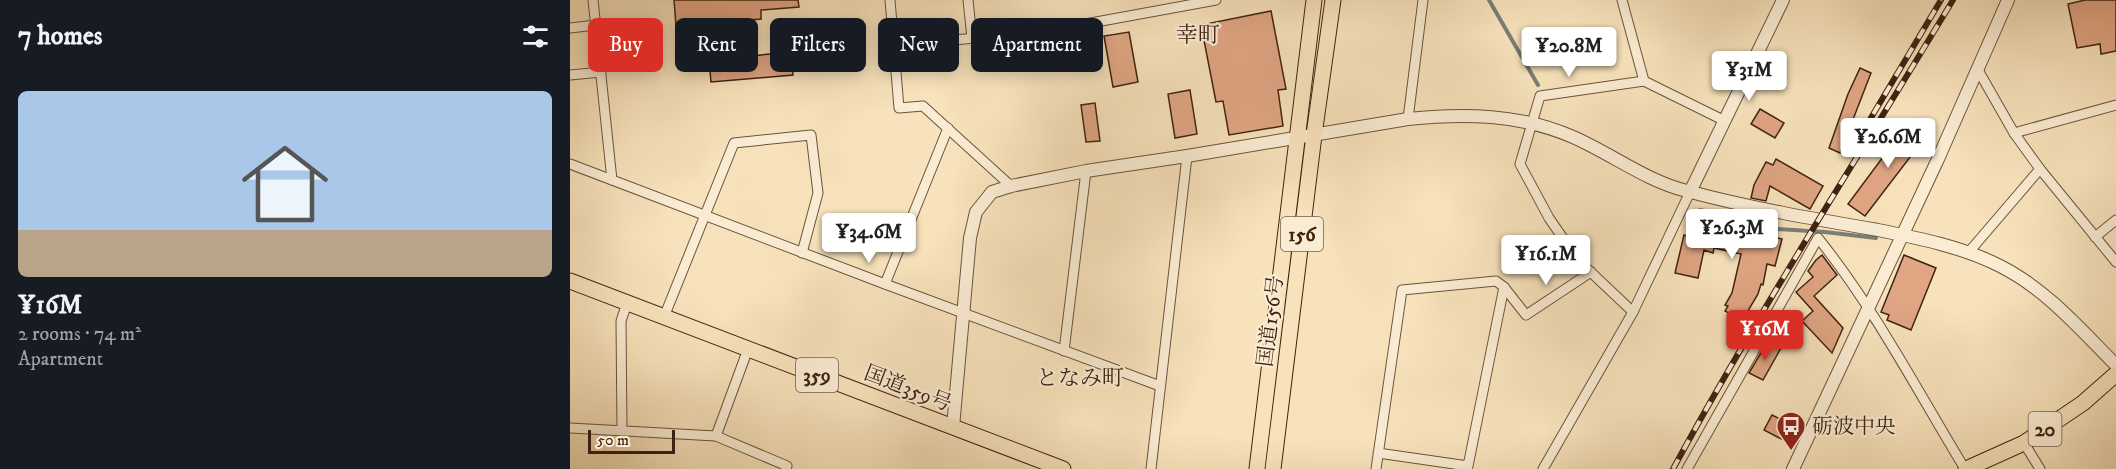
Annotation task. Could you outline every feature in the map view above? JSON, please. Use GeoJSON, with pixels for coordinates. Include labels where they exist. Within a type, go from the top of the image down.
{"type":"FeatureCollection","features":[{"type":"Feature","properties":{"kind":"main road","name":"国道156号"},"geometry":{"type":"LineString","coordinates":[[1257,469],[1314,0]]}},
{"type":"Feature","properties":{"kind":"main road","name":"国道156号"},"geometry":{"type":"LineString","coordinates":[[1273,469],[1333,0]]}},
{"type":"Feature","properties":{"kind":"main road","name":"国道359号"},"geometry":{"type":"LineString","coordinates":[[570,281],[953,427],[1044,465],[1063,469]]}},
{"type":"Feature","properties":{"kind":"main road","name":"20"},"geometry":{"type":"LineString","coordinates":[[1966,469],[2024,443],[2083,403],[2116,374]]}},
{"type":"Feature","properties":{"kind":"street"},"geometry":{"type":"LineString","coordinates":[[593,0],[595,18]]}},
{"type":"Feature","properties":{"kind":"street"},"geometry":{"type":"LineString","coordinates":[[890,0],[892,18]]}},
{"type":"Feature","properties":{"kind":"street"},"geometry":{"type":"LineString","coordinates":[[968,0],[971,29]]}},
{"type":"Feature","properties":{"kind":"street"},"geometry":{"type":"LineString","coordinates":[[1103,21],[1216,0]]}},
{"type":"Feature","properties":{"kind":"street"},"geometry":{"type":"LineString","coordinates":[[1408,119],[1423,0]]}},
{"type":"Feature","properties":{"kind":"street"},"geometry":{"type":"LineString","coordinates":[[1622,0],[1644,81]]}},
{"type":"Feature","properties":{"kind":"street"},"geometry":{"type":"LineString","coordinates":[[1543,469],[1633,312],[1723,120],[1783,0]]}},
{"type":"Feature","properties":{"kind":"street"},"geometry":{"type":"LineString","coordinates":[[1793,469],[2008,0]]}},
{"type":"Feature","properties":{"kind":"street"},"geometry":{"type":"LineString","coordinates":[[570,28],[588,26]]}},
{"type":"Feature","properties":{"kind":"street"},"geometry":{"type":"LineString","coordinates":[[1977,70],[2014,133],[2040,170],[2116,262]]}},
{"type":"Feature","properties":{"kind":"street"},"geometry":{"type":"LineString","coordinates":[[570,75],[601,72],[612,180]]}},
{"type":"Feature","properties":{"kind":"street"},"geometry":{"type":"LineString","coordinates":[[896,72],[899,108],[923,106],[1011,186]]}},
{"type":"Feature","properties":{"kind":"street"},"geometry":{"type":"LineString","coordinates":[[1633,312],[1578,260],[1549,218],[1520,164],[1540,96],[1644,81],[1723,120]]}},
{"type":"Feature","properties":{"kind":"street"},"geometry":{"type":"LineString","coordinates":[[2014,133],[2116,105]]}},
{"type":"Feature","properties":{"kind":"street"},"geometry":{"type":"LineString","coordinates":[[953,427],[970,238],[976,212],[992,192],[1086,171],[1442,115],[1531,122],[1573,137],[1665,185],[1775,212],[1902,233],[1998,265],[2027,281],[2065,313],[2116,365]]}},
{"type":"Feature","properties":{"kind":"street"},"geometry":{"type":"LineString","coordinates":[[885,284],[948,128]]}},
{"type":"Feature","properties":{"kind":"street"},"geometry":{"type":"LineString","coordinates":[[664,317],[734,143],[811,135],[818,193],[802,253]]}},
{"type":"Feature","properties":{"kind":"street"},"geometry":{"type":"LineString","coordinates":[[1151,469],[1187,156]]}},
{"type":"Feature","properties":{"kind":"street"},"geometry":{"type":"LineString","coordinates":[[570,164],[1160,386]]}},
{"type":"Feature","properties":{"kind":"street"},"geometry":{"type":"LineString","coordinates":[[1968,254],[2040,170]]}},
{"type":"Feature","properties":{"kind":"street"},"geometry":{"type":"LineString","coordinates":[[1064,351],[1086,171]]}},
{"type":"Feature","properties":{"kind":"street"},"geometry":{"type":"LineString","coordinates":[[2095,237],[2116,220]]}},
{"type":"Feature","properties":{"kind":"street"},"geometry":{"type":"LineString","coordinates":[[1687,469],[1818,238],[1868,308],[1966,469]]}},
{"type":"Feature","properties":{"kind":"street"},"geometry":{"type":"LineString","coordinates":[[1376,469],[1402,290],[1496,281],[1504,287],[1526,315],[1591,272]]}},
{"type":"Feature","properties":{"kind":"street"},"geometry":{"type":"LineString","coordinates":[[1378,453],[1468,466],[1504,287]]}},
{"type":"Feature","properties":{"kind":"street"},"geometry":{"type":"LineString","coordinates":[[622,431],[621,321],[627,303]]}},
{"type":"Feature","properties":{"kind":"street"},"geometry":{"type":"LineString","coordinates":[[716,436],[748,349]]}},
{"type":"Feature","properties":{"kind":"street"},"geometry":{"type":"LineString","coordinates":[[570,428],[716,436],[787,466],[786,469]]}},
{"type":"Feature","properties":{"kind":"street"},"geometry":{"type":"LineString","coordinates":[[2024,443],[2040,469]]}},
{"type":"Feature","properties":{"kind":"building"},"geometry":{"type":"Polygon","coordinates":[[[674,0],[798,0],[799,7],[761,10],[761,19],[675,18],[674,0]]]}},
{"type":"Feature","properties":{"kind":"building"},"geometry":{"type":"Polygon","coordinates":[[[2085,0],[2116,0],[2116,51],[2101,54],[2100,44],[2077,48],[2068,4],[2085,0]]]}},
{"type":"Feature","properties":{"kind":"building"},"geometry":{"type":"Polygon","coordinates":[[[1271,11],[1286,89],[1278,90],[1283,126],[1229,135],[1223,101],[1216,102],[1201,25],[1271,11]]]}},
{"type":"Feature","properties":{"kind":"building"},"geometry":{"type":"Polygon","coordinates":[[[1129,32],[1138,82],[1113,87],[1104,36],[1129,32]]]}},
{"type":"Feature","properties":{"kind":"building"},"geometry":{"type":"Polygon","coordinates":[[[770,54],[770,72],[793,72],[793,75],[711,82],[710,72],[758,72],[758,55],[770,54]]]}},
{"type":"Feature","properties":{"kind":"building"},"geometry":{"type":"Polygon","coordinates":[[[1860,68],[1871,73],[1840,153],[1829,148],[1860,68]]]}},
{"type":"Feature","properties":{"kind":"building"},"geometry":{"type":"Polygon","coordinates":[[[1190,90],[1197,134],[1175,138],[1168,94],[1190,90]]]}},
{"type":"Feature","properties":{"kind":"building"},"geometry":{"type":"Polygon","coordinates":[[[1095,103],[1100,141],[1086,142],[1081,105],[1095,103]]]}},
{"type":"Feature","properties":{"kind":"building"},"geometry":{"type":"Polygon","coordinates":[[[1760,109],[1784,123],[1775,138],[1751,124],[1760,109]]]}},
{"type":"Feature","properties":{"kind":"building"},"geometry":{"type":"Polygon","coordinates":[[[1909,122],[1927,135],[1865,216],[1848,204],[1909,122]]]}},
{"type":"Feature","properties":{"kind":"building"},"geometry":{"type":"Polygon","coordinates":[[[1776,159],[1823,186],[1810,209],[1770,186],[1766,201],[1751,198],[1754,185],[1766,162],[1773,165],[1776,159]]]}},
{"type":"Feature","properties":{"kind":"building"},"geometry":{"type":"Polygon","coordinates":[[[1699,219],[1782,239],[1775,266],[1767,264],[1763,285],[1761,284],[1758,294],[1742,321],[1725,311],[1728,306],[1725,305],[1732,293],[1741,254],[1714,248],[1713,253],[1704,250],[1698,278],[1675,273],[1684,235],[1690,237],[1691,231],[1696,233],[1699,219]]]}},
{"type":"Feature","properties":{"kind":"building"},"geometry":{"type":"Polygon","coordinates":[[[1822,255],[1837,275],[1814,296],[1843,328],[1832,353],[1802,321],[1813,311],[1796,292],[1813,277],[1808,271],[1822,255]]]}},
{"type":"Feature","properties":{"kind":"building"},"geometry":{"type":"Polygon","coordinates":[[[1904,255],[1936,268],[1911,330],[1887,320],[1889,315],[1881,312],[1904,255]]]}},
{"type":"Feature","properties":{"kind":"building"},"geometry":{"type":"Polygon","coordinates":[[[1768,341],[1781,348],[1763,380],[1749,373],[1768,341]]]}},
{"type":"Feature","properties":{"kind":"building"},"geometry":{"type":"Polygon","coordinates":[[[1772,415],[1798,428],[1791,444],[1764,430],[1772,415]]]}},
{"type":"Feature","properties":{"kind":"waterway"},"geometry":{"type":"LineString","coordinates":[[1489,0],[1538,85]]}},
{"type":"Feature","properties":{"kind":"waterway"},"geometry":{"type":"LineString","coordinates":[[1700,210],[1777,229],[1876,238]]}},
{"type":"Feature","properties":{"kind":"railway"},"geometry":{"type":"LineString","coordinates":[[1862,133],[1941,0]]}},
{"type":"Feature","properties":{"kind":"railway"},"geometry":{"type":"LineString","coordinates":[[1673,469],[1775,291],[1953,0]]}},
{"type":"Feature","properties":{"kind":"place","name":"砺波中央"},"geometry":{"type":"Point","coordinates":[1791,452]}},
{"type":"Feature","properties":{"kind":"district","name":"幸町"},"geometry":{"type":"Point","coordinates":[1198,34]}},
{"type":"Feature","properties":{"kind":"district","name":"となみ町"},"geometry":{"type":"Point","coordinates":[1080,377]}}]}
